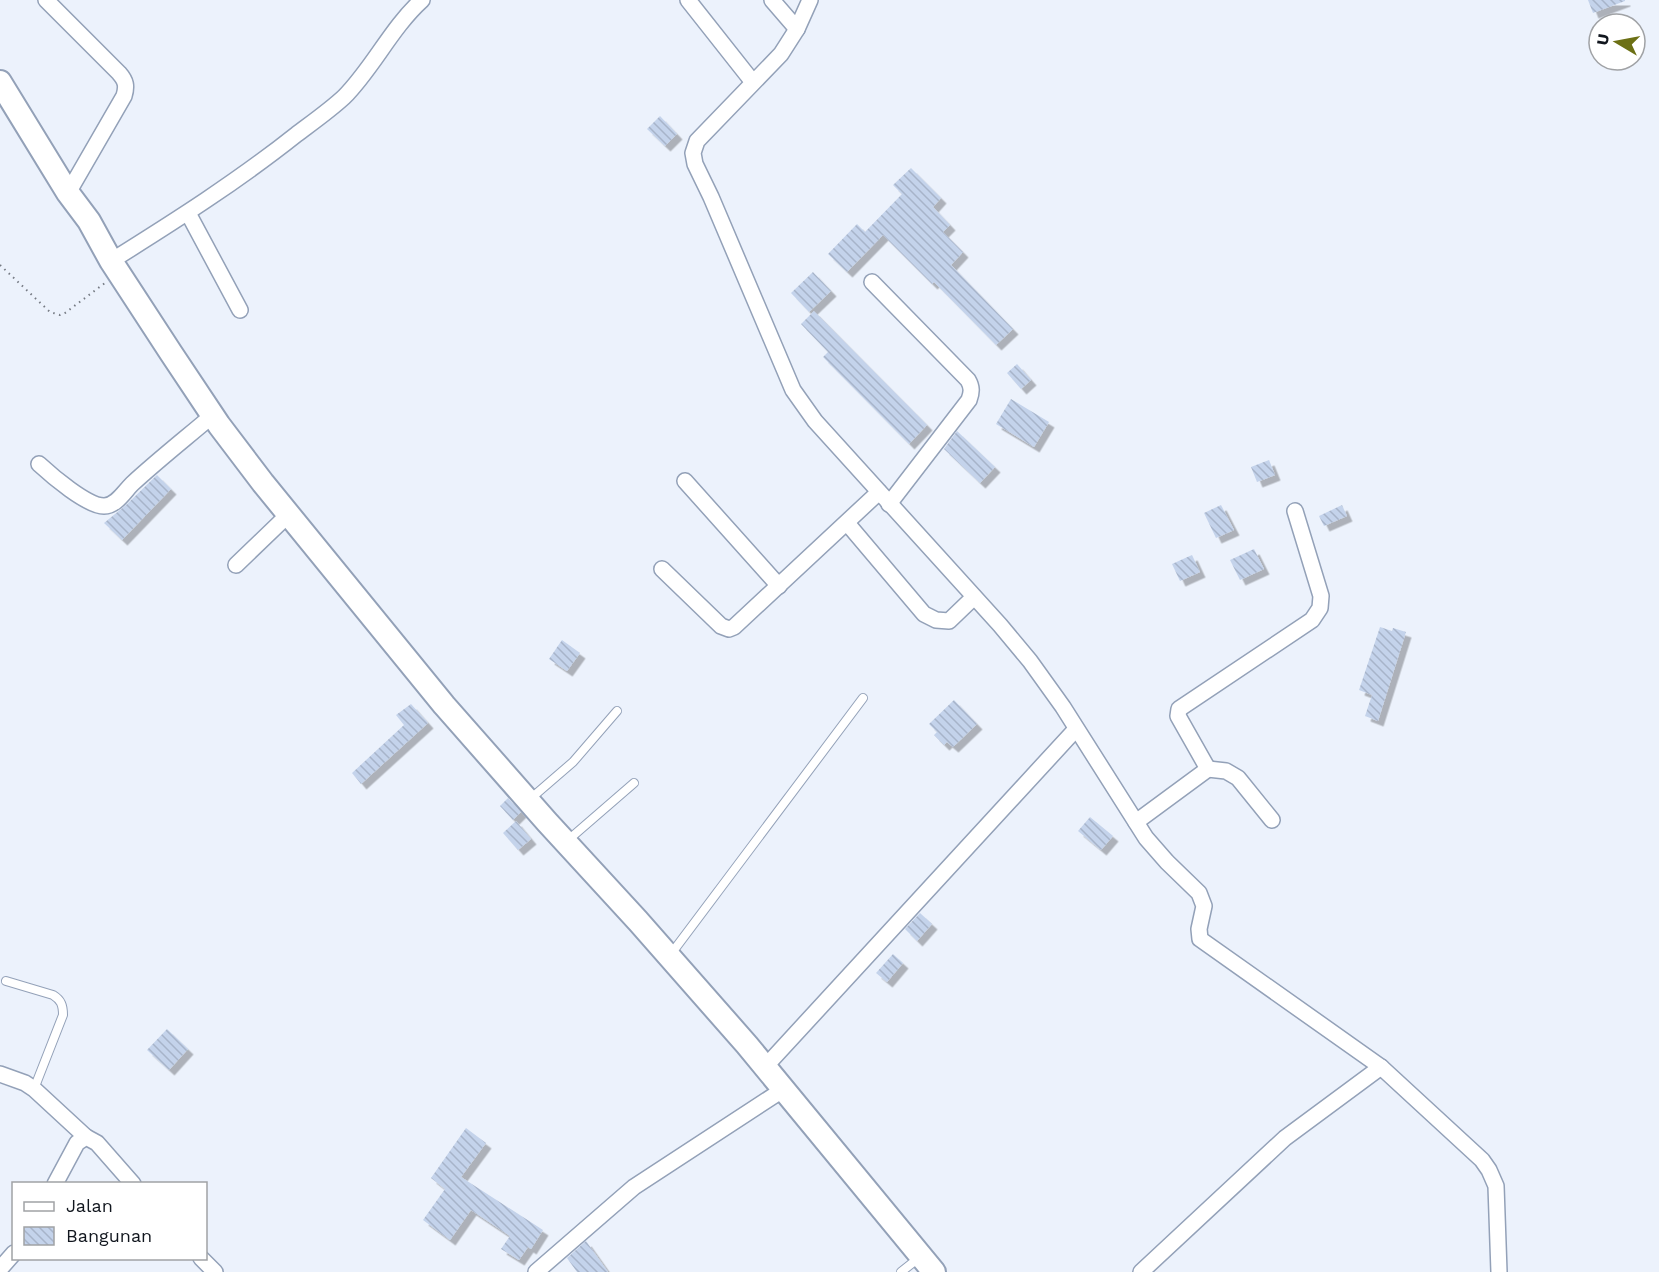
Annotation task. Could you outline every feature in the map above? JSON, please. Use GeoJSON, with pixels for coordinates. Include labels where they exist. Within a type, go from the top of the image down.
{"type":"FeatureCollection","features":[{"type":"Feature","properties":{"kind":"main road"},"geometry":{"type":"LineString","coordinates":[[0,82],[68,194],[89,221],[115,267],[213,415],[289,514],[444,705],[638,921],[765,1067],[928,1264]]}},
{"type":"Feature","properties":{"kind":"street"},"geometry":{"type":"LineString","coordinates":[[46,0],[119,73],[125,80],[126,87],[124,96],[68,194]]}},
{"type":"Feature","properties":{"kind":"street"},"geometry":{"type":"LineString","coordinates":[[115,267],[264,160],[344,96],[403,20],[422,0]]}},
{"type":"Feature","properties":{"kind":"street"},"geometry":{"type":"LineString","coordinates":[[688,0],[752,81]]}},
{"type":"Feature","properties":{"kind":"street"},"geometry":{"type":"LineString","coordinates":[[772,0],[797,29]]}},
{"type":"Feature","properties":{"kind":"street"},"geometry":{"type":"LineString","coordinates":[[810,0],[797,29],[781,54],[752,81],[697,141],[693,153],[695,164],[793,390],[815,422],[975,597],[1030,661],[1063,707],[1154,848],[1199,893],[1203,912],[1199,929],[1200,939],[1381,1067],[1482,1160],[1496,1186],[1499,1272]]}},
{"type":"Feature","properties":{"kind":"street"},"geometry":{"type":"LineString","coordinates":[[188,213],[240,310]]}},
{"type":"Feature","properties":{"kind":"street"},"geometry":{"type":"LineString","coordinates":[[662,568],[721,626],[735,627],[847,523],[884,498],[969,400],[972,393],[968,380],[872,282]]}},
{"type":"Feature","properties":{"kind":"street"},"geometry":{"type":"LineString","coordinates":[[39,464],[62,484],[96,505],[106,506],[114,503],[213,415]]}},
{"type":"Feature","properties":{"kind":"street"},"geometry":{"type":"LineString","coordinates":[[685,481],[779,586]]}},
{"type":"Feature","properties":{"kind":"street"},"geometry":{"type":"LineString","coordinates":[[1208,769],[1178,716],[1179,709],[1312,620],[1320,608],[1321,596],[1295,512]]}},
{"type":"Feature","properties":{"kind":"street"},"geometry":{"type":"LineString","coordinates":[[236,565],[289,514]]}},
{"type":"Feature","properties":{"kind":"street"},"geometry":{"type":"LineString","coordinates":[[847,523],[924,614],[936,620],[949,621],[975,597]]}},
{"type":"Feature","properties":{"kind":"street"},"geometry":{"type":"LineString","coordinates":[[765,1067],[1076,729]]}},
{"type":"Feature","properties":{"kind":"street"},"geometry":{"type":"LineString","coordinates":[[1136,822],[1208,769],[1226,771],[1238,778],[1272,820]]}},
{"type":"Feature","properties":{"kind":"street"},"geometry":{"type":"LineString","coordinates":[[1141,1272],[1276,1145],[1381,1067]]}},
{"type":"Feature","properties":{"kind":"street"},"geometry":{"type":"LineString","coordinates":[[0,1074],[25,1083],[34,1089],[86,1137],[97,1143],[131,1182]]}},
{"type":"Feature","properties":{"kind":"street"},"geometry":{"type":"LineString","coordinates":[[536,1272],[634,1187],[784,1089]]}},
{"type":"Feature","properties":{"kind":"street"},"geometry":{"type":"LineString","coordinates":[[55,1182],[77,1143],[86,1137]]}},
{"type":"Feature","properties":{"kind":"street"},"geometry":{"type":"LineString","coordinates":[[0,1269],[12,1255]]}},
{"type":"Feature","properties":{"kind":"street"},"geometry":{"type":"LineString","coordinates":[[203,1260],[215,1272]]}},
{"type":"Feature","properties":{"kind":"lane"},"geometry":{"type":"LineString","coordinates":[[669,957],[863,698]]}},
{"type":"Feature","properties":{"kind":"lane"},"geometry":{"type":"LineString","coordinates":[[528,801],[573,762],[617,711]]}},
{"type":"Feature","properties":{"kind":"lane"},"geometry":{"type":"LineString","coordinates":[[566,842],[634,783]]}},
{"type":"Feature","properties":{"kind":"lane"},"geometry":{"type":"LineString","coordinates":[[6,981],[53,995],[63,1006],[63,1015],[34,1089]]}},
{"type":"Feature","properties":{"kind":"lane"},"geometry":{"type":"LineString","coordinates":[[902,1272],[928,1264]]}},
{"type":"Feature","properties":{"kind":"path"},"geometry":{"type":"LineString","coordinates":[[0,265],[50,312],[60,315],[115,267]]}},
{"type":"Feature","properties":{"kind":"building"},"geometry":{"type":"Polygon","coordinates":[[[1588,0],[1625,0],[1596,12],[1593,12],[1588,0]]]}},
{"type":"Feature","properties":{"kind":"building"},"geometry":{"type":"Polygon","coordinates":[[[660,116],[677,134],[665,146],[647,129],[660,116]]]}},
{"type":"Feature","properties":{"kind":"building"},"geometry":{"type":"Polygon","coordinates":[[[911,168],[941,198],[933,207],[950,225],[943,232],[963,252],[951,265],[1013,329],[996,345],[934,282],[932,284],[883,235],[847,272],[828,254],[857,224],[865,232],[902,194],[893,185],[911,168]]]}},
{"type":"Feature","properties":{"kind":"building"},"geometry":{"type":"Polygon","coordinates":[[[813,272],[831,291],[809,312],[791,293],[813,272]]]}},
{"type":"Feature","properties":{"kind":"building"},"geometry":{"type":"Polygon","coordinates":[[[814,311],[927,425],[909,444],[823,357],[828,352],[801,324],[814,311]]]}},
{"type":"Feature","properties":{"kind":"building"},"geometry":{"type":"Polygon","coordinates":[[[1017,364],[1031,380],[1021,389],[1007,373],[1017,364]]]}},
{"type":"Feature","properties":{"kind":"building"},"geometry":{"type":"Polygon","coordinates":[[[1011,399],[1049,422],[1034,447],[996,424],[1011,399]]]}},
{"type":"Feature","properties":{"kind":"building"},"geometry":{"type":"Polygon","coordinates":[[[957,431],[995,467],[980,483],[944,449],[957,431]]]}},
{"type":"Feature","properties":{"kind":"building"},"geometry":{"type":"Polygon","coordinates":[[[1269,460],[1275,475],[1257,482],[1251,467],[1269,460]]]}},
{"type":"Feature","properties":{"kind":"building"},"geometry":{"type":"Polygon","coordinates":[[[157,475],[171,489],[122,540],[104,523],[157,475]]]}},
{"type":"Feature","properties":{"kind":"building"},"geometry":{"type":"Polygon","coordinates":[[[1221,505],[1234,530],[1216,538],[1204,513],[1221,505]]]}},
{"type":"Feature","properties":{"kind":"building"},"geometry":{"type":"Polygon","coordinates":[[[1342,505],[1347,516],[1324,526],[1319,516],[1342,505]]]}},
{"type":"Feature","properties":{"kind":"building"},"geometry":{"type":"Polygon","coordinates":[[[1254,549],[1264,569],[1240,580],[1230,560],[1254,549]]]}},
{"type":"Feature","properties":{"kind":"building"},"geometry":{"type":"Polygon","coordinates":[[[1192,555],[1200,572],[1180,581],[1172,564],[1192,555]]]}},
{"type":"Feature","properties":{"kind":"building"},"geometry":{"type":"Polygon","coordinates":[[[1380,627],[1406,632],[1378,721],[1365,716],[1372,695],[1359,690],[1380,627]]]}},
{"type":"Feature","properties":{"kind":"building"},"geometry":{"type":"Polygon","coordinates":[[[562,640],[580,653],[567,671],[549,659],[562,640]]]}},
{"type":"Feature","properties":{"kind":"building"},"geometry":{"type":"Polygon","coordinates":[[[954,700],[977,724],[953,747],[947,742],[944,745],[934,735],[937,732],[929,724],[954,700]]]}},
{"type":"Feature","properties":{"kind":"building"},"geometry":{"type":"Polygon","coordinates":[[[411,704],[428,723],[361,784],[352,773],[404,725],[396,715],[411,704]]]}},
{"type":"Feature","properties":{"kind":"building"},"geometry":{"type":"Polygon","coordinates":[[[508,798],[521,812],[513,820],[500,806],[508,798]]]}},
{"type":"Feature","properties":{"kind":"building"},"geometry":{"type":"Polygon","coordinates":[[[1090,817],[1113,836],[1101,850],[1078,831],[1090,817]]]}},
{"type":"Feature","properties":{"kind":"building"},"geometry":{"type":"Polygon","coordinates":[[[516,821],[531,839],[518,850],[503,833],[516,821]]]}},
{"type":"Feature","properties":{"kind":"building"},"geometry":{"type":"Polygon","coordinates":[[[920,913],[932,924],[917,941],[905,929],[920,913]]]}},
{"type":"Feature","properties":{"kind":"building"},"geometry":{"type":"Polygon","coordinates":[[[893,954],[903,963],[887,982],[876,973],[893,954]]]}},
{"type":"Feature","properties":{"kind":"building"},"geometry":{"type":"Polygon","coordinates":[[[167,1029],[188,1049],[169,1070],[147,1050],[167,1029]]]}},
{"type":"Feature","properties":{"kind":"building"},"geometry":{"type":"Polygon","coordinates":[[[466,1128],[486,1143],[461,1177],[543,1230],[531,1249],[528,1247],[519,1260],[501,1249],[510,1236],[471,1210],[450,1240],[423,1220],[445,1189],[431,1178],[466,1128]]]}},
{"type":"Feature","properties":{"kind":"building"},"geometry":{"type":"Polygon","coordinates":[[[586,1241],[608,1272],[577,1272],[567,1258],[586,1241]]]}}]}
